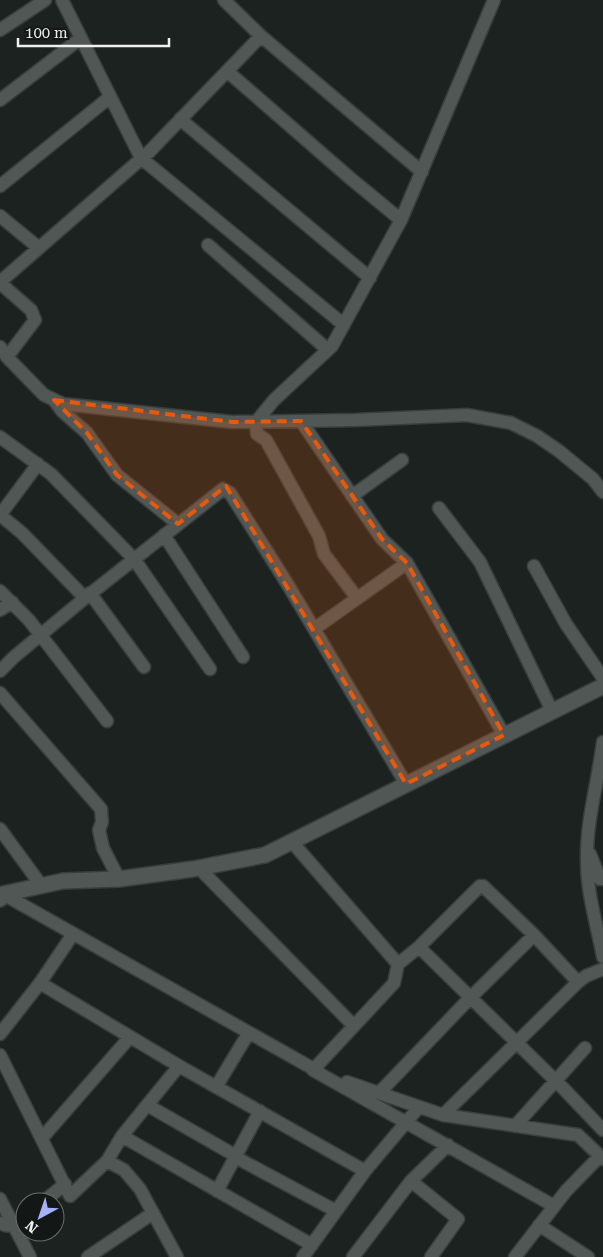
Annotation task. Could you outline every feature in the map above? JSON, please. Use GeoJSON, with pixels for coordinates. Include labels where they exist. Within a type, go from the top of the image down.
{"type":"FeatureCollection","features":[{"type":"Feature","properties":{"kind":"street"},"geometry":{"type":"LineString","coordinates":[[0,30],[45,0]]}},
{"type":"Feature","properties":{"kind":"street"},"geometry":{"type":"LineString","coordinates":[[62,0],[141,158],[344,325]]}},
{"type":"Feature","properties":{"kind":"street"},"geometry":{"type":"LineString","coordinates":[[224,0],[261,36],[422,172]]}},
{"type":"Feature","properties":{"kind":"street"},"geometry":{"type":"LineString","coordinates":[[257,428],[274,400],[332,346],[344,325],[401,220],[494,0]]}},
{"type":"Feature","properties":{"kind":"street"},"geometry":{"type":"LineString","coordinates":[[261,36],[141,158],[0,282],[31,310],[35,320],[3,352],[44,395],[63,404],[232,422],[257,428],[302,421],[467,415],[512,423],[560,451],[594,479],[603,492]]}},
{"type":"Feature","properties":{"kind":"street"},"geometry":{"type":"LineString","coordinates":[[0,100],[81,38]]}},
{"type":"Feature","properties":{"kind":"street"},"geometry":{"type":"LineString","coordinates":[[227,71],[401,220]]}},
{"type":"Feature","properties":{"kind":"street"},"geometry":{"type":"LineString","coordinates":[[0,186],[110,97]]}},
{"type":"Feature","properties":{"kind":"street"},"geometry":{"type":"LineString","coordinates":[[180,119],[370,278]]}},
{"type":"Feature","properties":{"kind":"street"},"geometry":{"type":"LineString","coordinates":[[0,216],[39,248]]}},
{"type":"Feature","properties":{"kind":"street"},"geometry":{"type":"LineString","coordinates":[[208,246],[328,350]]}},
{"type":"Feature","properties":{"kind":"street"},"geometry":{"type":"LineString","coordinates":[[54,400],[62,411],[87,433],[117,476],[178,524]]}},
{"type":"Feature","properties":{"kind":"street"},"geometry":{"type":"LineString","coordinates":[[302,421],[382,539],[407,563],[504,735]]}},
{"type":"Feature","properties":{"kind":"street"},"geometry":{"type":"LineString","coordinates":[[257,428],[266,440],[319,536],[324,554],[357,598]]}},
{"type":"Feature","properties":{"kind":"street"},"geometry":{"type":"LineString","coordinates":[[0,436],[51,474],[134,559],[210,668]]}},
{"type":"Feature","properties":{"kind":"street"},"geometry":{"type":"LineString","coordinates":[[352,496],[402,460]]}},
{"type":"Feature","properties":{"kind":"street"},"geometry":{"type":"LineString","coordinates":[[38,464],[0,515],[22,533],[88,596],[144,666]]}},
{"type":"Feature","properties":{"kind":"street"},"geometry":{"type":"LineString","coordinates":[[0,671],[14,656],[222,489],[230,493],[406,784]]}},
{"type":"Feature","properties":{"kind":"street"},"geometry":{"type":"LineString","coordinates":[[439,508],[480,562],[552,711]]}},
{"type":"Feature","properties":{"kind":"street"},"geometry":{"type":"LineString","coordinates":[[164,535],[243,657]]}},
{"type":"Feature","properties":{"kind":"street"},"geometry":{"type":"LineString","coordinates":[[314,629],[407,563]]}},
{"type":"Feature","properties":{"kind":"street"},"geometry":{"type":"LineString","coordinates":[[534,566],[566,624],[603,678]]}},
{"type":"Feature","properties":{"kind":"street"},"geometry":{"type":"LineString","coordinates":[[0,591],[40,635],[107,721]]}},
{"type":"Feature","properties":{"kind":"street"},"geometry":{"type":"LineString","coordinates":[[0,610],[12,602]]}},
{"type":"Feature","properties":{"kind":"street"},"geometry":{"type":"LineString","coordinates":[[2,897],[41,885],[119,879],[199,868],[265,855],[603,686]]}},
{"type":"Feature","properties":{"kind":"street"},"geometry":{"type":"LineString","coordinates":[[0,693],[101,809],[102,822],[99,830],[103,848],[119,879]]}},
{"type":"Feature","properties":{"kind":"street"},"geometry":{"type":"LineString","coordinates":[[603,742],[587,848],[588,890],[603,956]]}},
{"type":"Feature","properties":{"kind":"street"},"geometry":{"type":"LineString","coordinates":[[0,829],[41,885]]}},
{"type":"Feature","properties":{"kind":"street"},"geometry":{"type":"LineString","coordinates":[[292,842],[398,964]]}},
{"type":"Feature","properties":{"kind":"street"},"geometry":{"type":"LineString","coordinates":[[587,848],[600,879],[603,879]]}},
{"type":"Feature","properties":{"kind":"street"},"geometry":{"type":"LineString","coordinates":[[199,868],[354,1026]]}},
{"type":"Feature","properties":{"kind":"street"},"geometry":{"type":"LineString","coordinates":[[313,1070],[394,983],[398,964],[419,947],[481,886],[484,886],[534,935],[578,982]]}},
{"type":"Feature","properties":{"kind":"street"},"geometry":{"type":"LineString","coordinates":[[2,897],[73,934],[554,1206]]}},
{"type":"Feature","properties":{"kind":"street"},"geometry":{"type":"LineString","coordinates":[[0,1034],[40,983],[73,934]]}},
{"type":"Feature","properties":{"kind":"street"},"geometry":{"type":"LineString","coordinates":[[379,1093],[470,998],[534,935]]}},
{"type":"Feature","properties":{"kind":"street"},"geometry":{"type":"LineString","coordinates":[[419,947],[556,1081],[603,1130]]}},
{"type":"Feature","properties":{"kind":"street"},"geometry":{"type":"LineString","coordinates":[[443,1115],[578,982],[586,976],[603,970]]}},
{"type":"Feature","properties":{"kind":"street"},"geometry":{"type":"LineString","coordinates":[[40,983],[179,1066],[365,1171]]}},
{"type":"Feature","properties":{"kind":"street"},"geometry":{"type":"LineString","coordinates":[[216,1087],[248,1034]]}},
{"type":"Feature","properties":{"kind":"street"},"geometry":{"type":"LineString","coordinates":[[42,1138],[130,1037]]}},
{"type":"Feature","properties":{"kind":"street"},"geometry":{"type":"LineString","coordinates":[[515,1126],[585,1048]]}},
{"type":"Feature","properties":{"kind":"street"},"geometry":{"type":"LineString","coordinates":[[0,1055],[70,1196],[107,1161],[122,1136],[179,1066]]}},
{"type":"Feature","properties":{"kind":"street"},"geometry":{"type":"LineString","coordinates":[[313,1070],[443,1115],[578,1136],[602,1158],[566,1191],[515,1257]]}},
{"type":"Feature","properties":{"kind":"street"},"geometry":{"type":"LineString","coordinates":[[147,1105],[235,1157],[336,1211]]}},
{"type":"Feature","properties":{"kind":"street"},"geometry":{"type":"LineString","coordinates":[[303,1257],[365,1171],[419,1107]]}},
{"type":"Feature","properties":{"kind":"street"},"geometry":{"type":"LineString","coordinates":[[217,1191],[260,1111]]}},
{"type":"Feature","properties":{"kind":"street"},"geometry":{"type":"LineString","coordinates":[[122,1136],[312,1245]]}},
{"type":"Feature","properties":{"kind":"street"},"geometry":{"type":"LineString","coordinates":[[353,1257],[411,1181],[448,1145]]}},
{"type":"Feature","properties":{"kind":"street"},"geometry":{"type":"LineString","coordinates":[[107,1161],[124,1170],[140,1189],[177,1257]]}},
{"type":"Feature","properties":{"kind":"street"},"geometry":{"type":"LineString","coordinates":[[411,1181],[458,1219],[431,1257]]}},
{"type":"Feature","properties":{"kind":"street"},"geometry":{"type":"LineString","coordinates":[[55,1192],[65,1184]]}},
{"type":"Feature","properties":{"kind":"street"},"geometry":{"type":"LineString","coordinates":[[0,1199],[30,1257]]}},
{"type":"Feature","properties":{"kind":"street"},"geometry":{"type":"LineString","coordinates":[[88,1257],[106,1252],[153,1213]]}},
{"type":"Feature","properties":{"kind":"street"},"geometry":{"type":"LineString","coordinates":[[0,1223],[7,1227],[13,1226]]}},
{"type":"Feature","properties":{"kind":"street"},"geometry":{"type":"LineString","coordinates":[[539,1225],[581,1255]]}},
{"type":"Feature","properties":{"kind":"highlighted area"},"geometry":{"type":"Polygon","coordinates":[[[54,400],[232,422],[301,421],[382,539],[407,563],[504,735],[406,784],[226,486],[178,524],[117,475],[87,433],[54,400]]]}}]}
